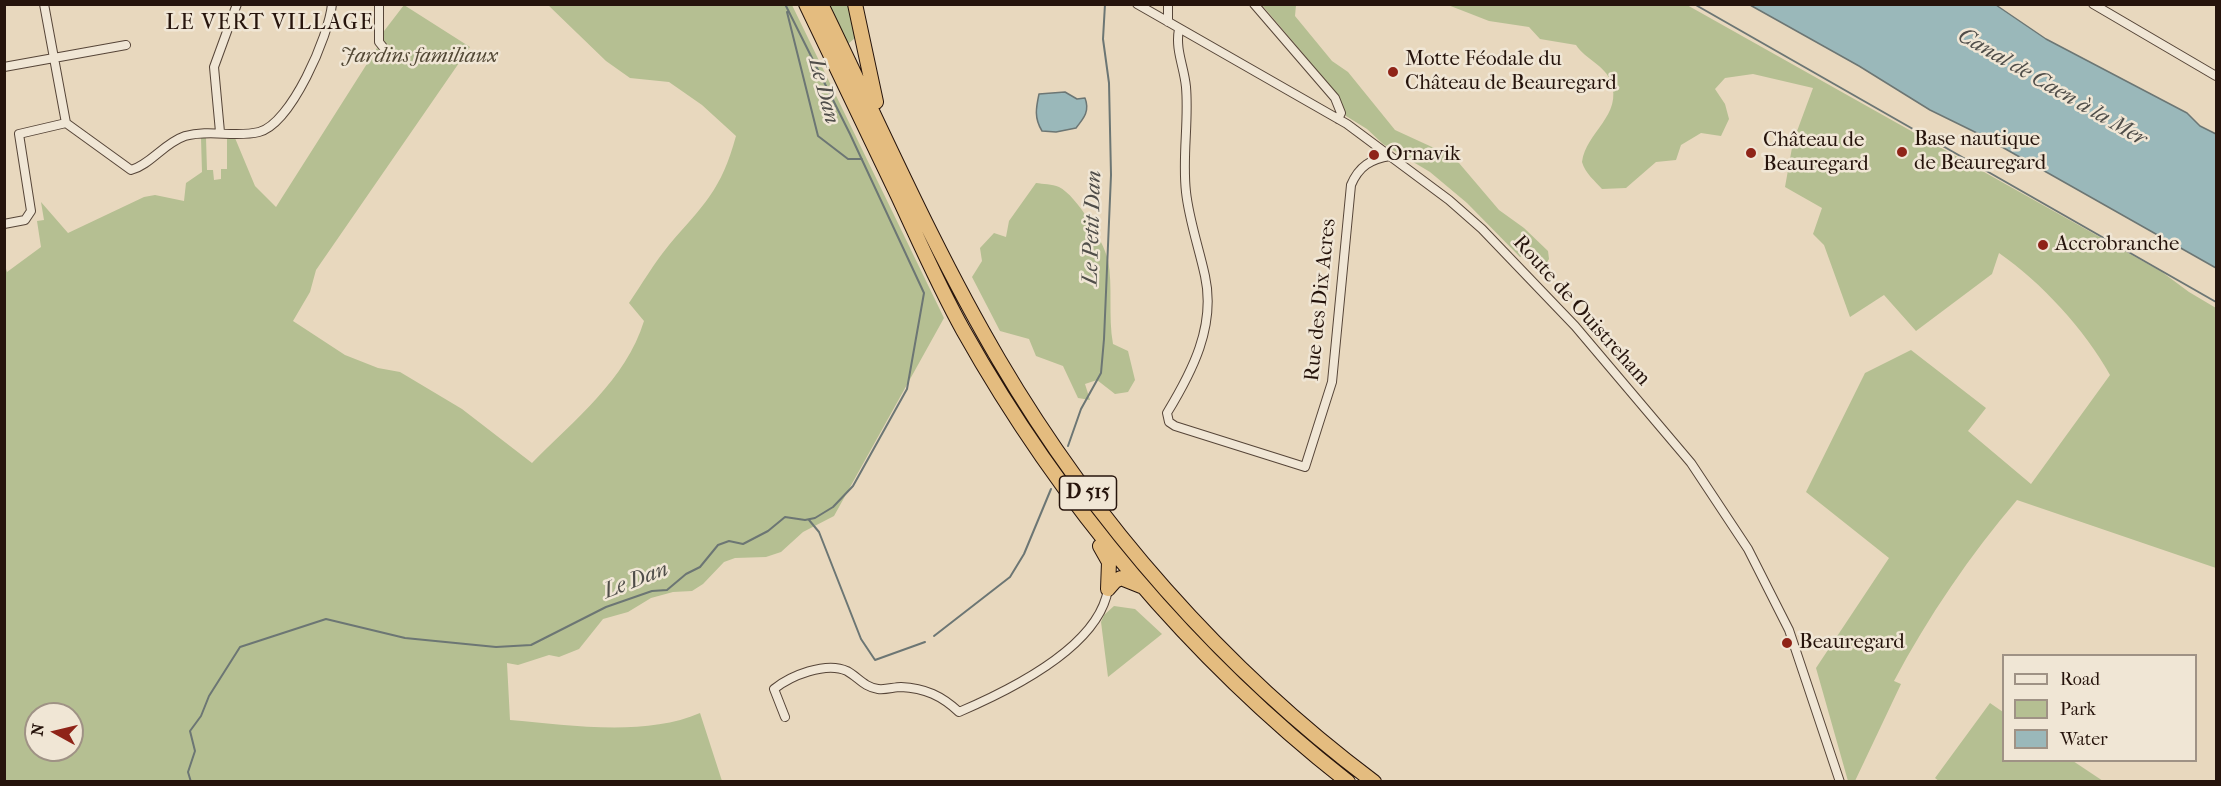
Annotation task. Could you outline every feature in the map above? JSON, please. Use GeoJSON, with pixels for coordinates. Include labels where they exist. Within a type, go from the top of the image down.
{"type":"FeatureCollection","features":[{"type":"Feature","properties":{"kind":"highway","name":"D 515"},"geometry":{"type":"LineString","coordinates":[[806,4],[962,328],[1021,426],[1097,531],[1143,587],[1258,705],[1348,782]]}},
{"type":"Feature","properties":{"kind":"highway","name":"D 515"},"geometry":{"type":"LineString","coordinates":[[821,4],[989,343],[1030,412],[1082,485],[1159,581],[1224,650],[1295,717],[1374,782]]}},
{"type":"Feature","properties":{"kind":"highway"},"geometry":{"type":"LineString","coordinates":[[855,4],[872,88],[887,139]]}},
{"type":"Feature","properties":{"kind":"highway"},"geometry":{"type":"LineString","coordinates":[[1097,531],[1098,543],[1109,562],[1108,589]]}},
{"type":"Feature","properties":{"kind":"highway"},"geometry":{"type":"LineString","coordinates":[[1108,589],[1114,581],[1122,578],[1143,587]]}},
{"type":"Feature","properties":{"kind":"street"},"geometry":{"type":"LineString","coordinates":[[44,4],[66,123],[131,170],[179,138],[193,134],[219,132],[257,133],[270,128],[282,117],[320,52],[332,4]]}},
{"type":"Feature","properties":{"kind":"street"},"geometry":{"type":"LineString","coordinates":[[219,132],[214,67],[237,4]]}},
{"type":"Feature","properties":{"kind":"street"},"geometry":{"type":"LineString","coordinates":[[379,4],[379,42],[383,47]]}},
{"type":"Feature","properties":{"kind":"street","name":"Route de Ouistreham"},"geometry":{"type":"LineString","coordinates":[[1137,4],[1338,119],[1390,156],[1449,200],[1490,238],[1575,326],[1691,463],[1748,549],[1779,607],[1803,670],[1839,782]]}},
{"type":"Feature","properties":{"kind":"street"},"geometry":{"type":"LineString","coordinates":[[1167,4],[1168,22]]}},
{"type":"Feature","properties":{"kind":"street"},"geometry":{"type":"LineString","coordinates":[[1254,4],[1335,98],[1341,113],[1338,119]]}},
{"type":"Feature","properties":{"kind":"street"},"geometry":{"type":"LineString","coordinates":[[2093,4],[2217,76]]}},
{"type":"Feature","properties":{"kind":"street","name":"Rue des Dix Acres"},"geometry":{"type":"LineString","coordinates":[[1179,29],[1177,46],[1186,87],[1185,187],[1205,279],[1208,308],[1196,363],[1167,413],[1169,422],[1175,426],[1305,467],[1332,382],[1351,185],[1356,173],[1365,164],[1377,158],[1390,156]]}},
{"type":"Feature","properties":{"kind":"street"},"geometry":{"type":"LineString","coordinates":[[4,67],[126,45]]}},
{"type":"Feature","properties":{"kind":"street"},"geometry":{"type":"LineString","coordinates":[[4,224],[25,220],[32,211],[19,134],[66,123]]}},
{"type":"Feature","properties":{"kind":"street"},"geometry":{"type":"LineString","coordinates":[[785,717],[774,689],[794,676],[822,669],[846,670],[862,684],[880,689],[902,687],[929,692],[945,699],[959,712],[1048,664],[1078,641],[1097,621],[1108,589]]}},
{"type":"Feature","properties":{"kind":"green space","name":"Jardins familiaux"},"geometry":{"type":"Polygon","coordinates":[[[404,5],[470,47],[316,270],[310,292],[293,321],[345,355],[378,368],[400,372],[462,409],[532,463],[597,398],[625,362],[644,321],[629,303],[653,266],[710,196],[724,170],[736,136],[702,105],[669,82],[630,78],[606,61],[548,5],[792,5],[944,318],[834,516],[803,532],[781,552],[766,557],[735,558],[724,562],[703,584],[692,591],[673,592],[651,598],[628,612],[603,619],[579,649],[559,657],[549,655],[518,665],[507,663],[510,720],[581,726],[631,727],[655,725],[700,713],[722,781],[5,781],[4,262],[7,272],[41,247],[37,221],[44,220],[41,202],[68,233],[144,197],[155,195],[184,201],[186,183],[202,172],[201,138],[206,138],[207,170],[213,170],[214,180],[221,179],[221,169],[227,169],[227,138],[235,138],[255,186],[276,207],[377,48],[381,52],[386,44],[381,35],[404,5]]]}},
{"type":"Feature","properties":{"kind":"green space"},"geometry":{"type":"Polygon","coordinates":[[[829,5],[849,5],[855,38],[848,44],[829,5]]]}},
{"type":"Feature","properties":{"kind":"green space"},"geometry":{"type":"Polygon","coordinates":[[[1262,5],[1296,5],[1295,16],[1332,61],[1348,72],[1395,130],[1445,153],[1459,163],[1499,210],[1524,228],[1548,251],[1549,259],[1546,264],[1534,248],[1520,257],[1467,203],[1430,172],[1383,144],[1367,129],[1346,116],[1338,95],[1262,5]]]}},
{"type":"Feature","properties":{"kind":"green space"},"geometry":{"type":"Polygon","coordinates":[[[1448,5],[1687,5],[2162,272],[2216,308],[2216,568],[2017,500],[1966,565],[1921,633],[1894,681],[1901,684],[1855,781],[1848,781],[1816,668],[1889,558],[1806,492],[1865,373],[1911,350],[1986,408],[1968,431],[2031,484],[2110,375],[2088,341],[2061,308],[2031,278],[1999,253],[1992,274],[1916,331],[1884,295],[1850,317],[1824,245],[1813,234],[1822,208],[1785,187],[1793,142],[1813,88],[1753,74],[1725,78],[1715,89],[1725,104],[1729,119],[1721,136],[1701,133],[1681,145],[1676,160],[1656,162],[1626,188],[1602,189],[1582,162],[1590,141],[1612,104],[1611,82],[1604,71],[1576,45],[1540,39],[1529,27],[1489,21],[1448,5]]]}},
{"type":"Feature","properties":{"kind":"green space"},"geometry":{"type":"Polygon","coordinates":[[[1036,183],[1059,187],[1074,199],[1101,241],[1108,260],[1113,344],[1128,351],[1135,380],[1128,392],[1115,394],[1097,380],[1085,384],[1090,400],[1078,398],[1063,366],[1036,356],[1029,339],[1000,331],[972,277],[982,261],[980,248],[994,233],[1006,237],[1009,221],[1036,183]]]}},
{"type":"Feature","properties":{"kind":"green space"},"geometry":{"type":"Polygon","coordinates":[[[1114,606],[1135,609],[1162,634],[1108,677],[1101,622],[1104,615],[1114,606]]]}},
{"type":"Feature","properties":{"kind":"green space"},"geometry":{"type":"Polygon","coordinates":[[[1990,703],[2002,711],[2002,762],[2074,762],[2103,781],[1940,782],[1935,778],[1990,703]]]}},
{"type":"Feature","properties":{"kind":"water","name":"Canal de Caen à la Mer"},"geometry":{"type":"Polygon","coordinates":[[[1750,5],[1996,5],[2046,39],[2187,113],[2200,126],[2216,134],[2216,268],[1979,134],[1930,110],[1859,66],[1750,5]]]}},
{"type":"Feature","properties":{"kind":"water"},"geometry":{"type":"Polygon","coordinates":[[[1065,92],[1077,99],[1085,98],[1087,107],[1084,118],[1076,128],[1056,132],[1042,131],[1036,113],[1039,94],[1065,92]]]}},
{"type":"Feature","properties":{"kind":"waterway","name":"Le Dan"},"geometry":{"type":"LineString","coordinates":[[191,782],[188,772],[195,751],[190,731],[240,647],[326,619],[405,638],[496,647],[531,645],[606,607],[652,591],[667,590],[686,574],[700,567],[718,545],[729,541],[743,544],[768,531],[785,517],[805,520],[815,518],[833,507],[853,486],[907,389],[924,293],[850,134],[785,4]]}},
{"type":"Feature","properties":{"kind":"waterway","name":"Le Petit Dan"},"geometry":{"type":"LineString","coordinates":[[1068,446],[1081,409],[1101,373],[1104,339],[1111,175],[1109,83],[1103,39],[1105,4]]}},
{"type":"Feature","properties":{"kind":"waterway"},"geometry":{"type":"LineString","coordinates":[[1694,4],[2216,302]]}},
{"type":"Feature","properties":{"kind":"waterway","name":"Le Dan"},"geometry":{"type":"LineString","coordinates":[[787,12],[818,136],[848,159],[862,159]]}},
{"type":"Feature","properties":{"kind":"waterway","name":"Le Petit Dan"},"geometry":{"type":"LineString","coordinates":[[934,636],[1010,577],[1024,554],[1051,489]]}},
{"type":"Feature","properties":{"kind":"waterway","name":"Le Petit Dan"},"geometry":{"type":"LineString","coordinates":[[809,520],[819,532],[861,639],[875,660],[925,642]]}},
{"type":"Feature","properties":{"kind":"place","name":"Motte Féodale du Château de Beauregard"},"geometry":{"type":"Point","coordinates":[1393,72]}},
{"type":"Feature","properties":{"kind":"place","name":"Base nautique de Beauregard"},"geometry":{"type":"Point","coordinates":[1902,152]}},
{"type":"Feature","properties":{"kind":"place","name":"Château de Beauregard"},"geometry":{"type":"Point","coordinates":[1751,153]}},
{"type":"Feature","properties":{"kind":"place","name":"Ornavik"},"geometry":{"type":"Point","coordinates":[1374,155]}},
{"type":"Feature","properties":{"kind":"place","name":"Accrobranche"},"geometry":{"type":"Point","coordinates":[2043,245]}},
{"type":"Feature","properties":{"kind":"place","name":"Beauregard"},"geometry":{"type":"Point","coordinates":[1787,643]}},
{"type":"Feature","properties":{"kind":"district","name":"LE VERT VILLAGE"},"geometry":{"type":"Point","coordinates":[270,24]}}]}
